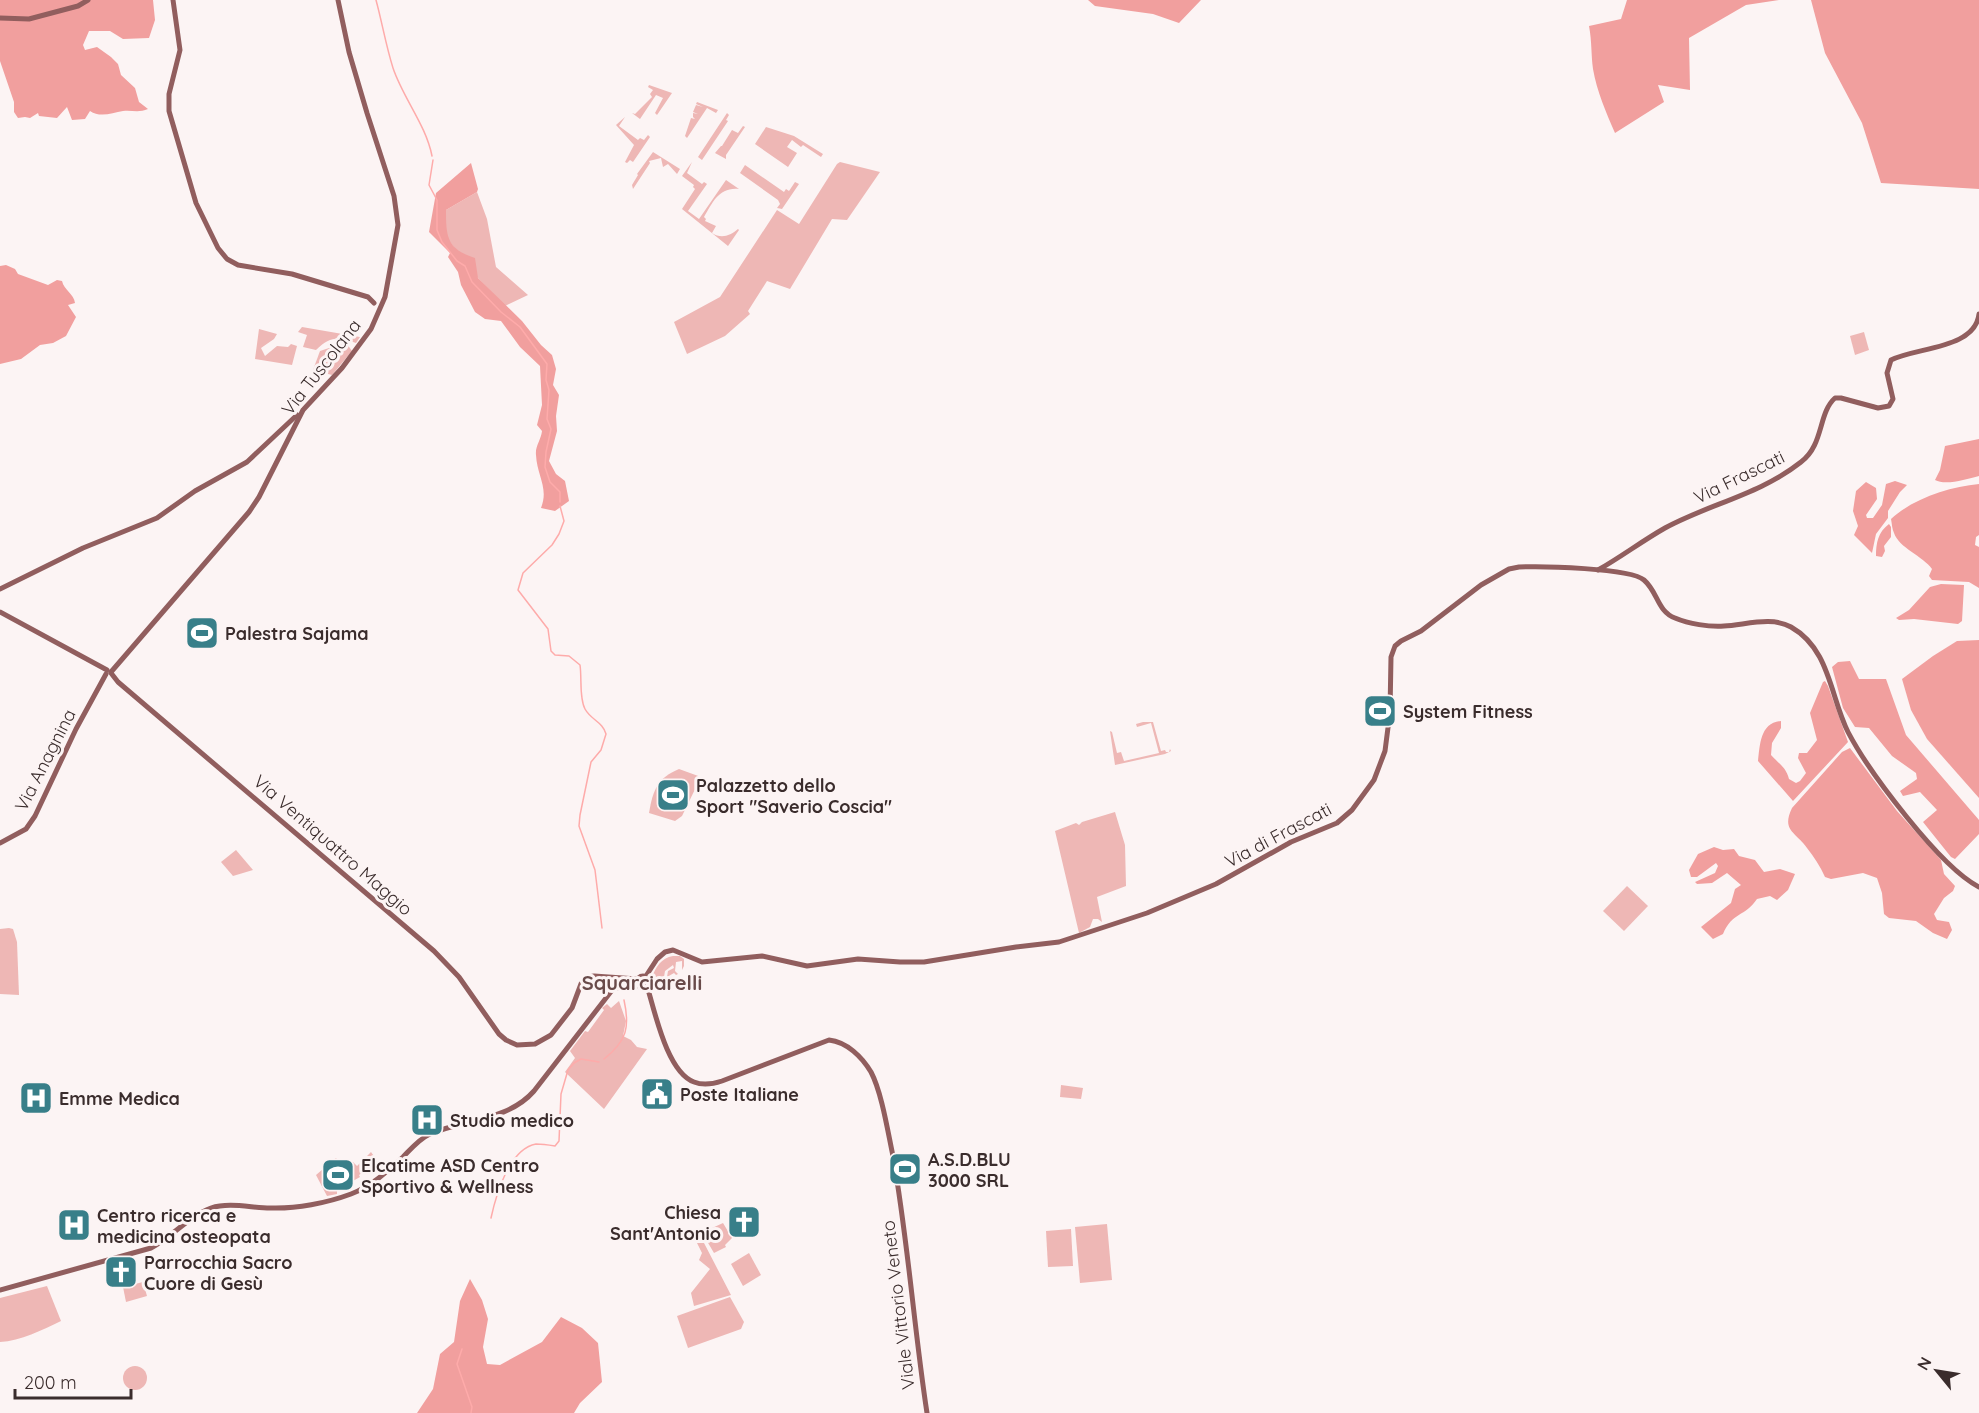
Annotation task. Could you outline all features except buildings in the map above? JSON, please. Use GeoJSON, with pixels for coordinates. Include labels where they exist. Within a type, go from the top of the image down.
{"type":"FeatureCollection","features":[{"type":"Feature","properties":{"kind":"main road"},"geometry":{"type":"LineString","coordinates":[[0,18],[29,19],[78,6],[88,0]]}},
{"type":"Feature","properties":{"kind":"main road"},"geometry":{"type":"LineString","coordinates":[[173,0],[180,50],[169,94],[169,111],[196,203],[218,248],[227,259],[237,265],[292,274],[368,297],[382,296],[384,302],[380,306],[374,304]]}},
{"type":"Feature","properties":{"kind":"main road","name":"Via Tuscolana"},"geometry":{"type":"LineString","coordinates":[[0,589],[83,548],[157,518],[195,491],[247,462],[292,424],[342,369],[371,329],[384,302],[398,217],[394,196],[349,52],[338,0]]}},
{"type":"Feature","properties":{"kind":"main road"},"geometry":{"type":"LineString","coordinates":[[374,304],[373,300],[387,288]]}},
{"type":"Feature","properties":{"kind":"main road"},"geometry":{"type":"LineString","coordinates":[[368,297],[379,314]]}},
{"type":"Feature","properties":{"kind":"main road","name":"Via Frascati"},"geometry":{"type":"LineString","coordinates":[[1598,570],[1665,528],[1743,495],[1799,464],[1814,447],[1828,406],[1834,398],[1880,408],[1889,406],[1893,399],[1887,373],[1890,361],[1966,336],[1975,327],[1979,314]]}},
{"type":"Feature","properties":{"kind":"main road","name":"Via Tuscolana"},"geometry":{"type":"LineString","coordinates":[[109,674],[231,534],[259,497],[292,424]]}},
{"type":"Feature","properties":{"kind":"main road","name":"Via di Frascati"},"geometry":{"type":"LineString","coordinates":[[646,976],[657,959],[673,950],[702,962],[762,956],[807,966],[855,959],[924,962],[1041,944],[1076,938],[1163,907],[1229,878],[1291,842],[1341,820],[1354,808],[1369,788],[1382,762],[1389,717],[1391,656],[1398,643],[1420,632],[1467,595],[1512,568],[1526,566],[1598,570],[1641,578],[1649,586],[1663,610],[1680,620],[1719,627],[1776,622],[1786,624],[1797,631],[1809,642],[1825,667],[1845,724],[1873,771],[1914,825],[1959,873],[1979,888]]}},
{"type":"Feature","properties":{"kind":"main road","name":"Via Ventiquattro Maggio"},"geometry":{"type":"LineString","coordinates":[[0,612],[109,674],[434,951],[459,977],[499,1034],[512,1044],[521,1046],[532,1044],[550,1036],[573,1006],[582,982],[587,977],[637,981]]}},
{"type":"Feature","properties":{"kind":"main road","name":"Via Anagnina"},"geometry":{"type":"LineString","coordinates":[[0,843],[26,829],[35,816],[76,729],[109,674]]}},
{"type":"Feature","properties":{"kind":"main road"},"geometry":{"type":"LineString","coordinates":[[0,1290],[131,1255],[165,1241],[201,1213],[212,1208],[227,1206],[291,1208],[349,1194],[375,1181],[418,1142],[429,1135],[508,1111],[521,1104],[539,1085],[613,989],[637,981],[641,975],[646,976],[649,981],[647,986],[641,988],[637,981]]}},
{"type":"Feature","properties":{"kind":"main road","name":"Viale Vittorio Veneto"},"geometry":{"type":"LineString","coordinates":[[647,986],[672,1060],[682,1075],[692,1082],[707,1084],[722,1082],[829,1040],[850,1049],[869,1070],[888,1133],[901,1203],[927,1413]]}},
{"type":"Feature","properties":{"kind":"shaded area"},"geometry":{"type":"Polygon","coordinates":[[[0,0],[153,0],[155,20],[149,38],[123,39],[110,31],[89,31],[83,45],[85,50],[97,47],[111,57],[118,64],[121,75],[135,88],[139,102],[148,109],[102,115],[90,111],[85,119],[72,120],[67,107],[57,118],[39,116],[38,113],[30,118],[18,118],[14,112],[14,102],[0,61],[0,0]]]}},
{"type":"Feature","properties":{"kind":"shaded area"},"geometry":{"type":"Polygon","coordinates":[[[1088,0],[1201,0],[1179,23],[1153,14],[1095,6],[1088,0]]]}},
{"type":"Feature","properties":{"kind":"shaded area"},"geometry":{"type":"Polygon","coordinates":[[[1627,0],[1779,0],[1746,5],[1689,38],[1690,90],[1658,85],[1664,102],[1615,133],[1602,102],[1595,77],[1589,26],[1621,19],[1627,0]]]}},
{"type":"Feature","properties":{"kind":"shaded area"},"geometry":{"type":"Polygon","coordinates":[[[1811,0],[1979,0],[1979,189],[1881,183],[1862,123],[1825,53],[1811,0]]]}},
{"type":"Feature","properties":{"kind":"shaded area"},"geometry":{"type":"Polygon","coordinates":[[[649,85],[672,93],[657,115],[655,113],[663,98],[656,95],[640,119],[632,113],[635,114],[652,97],[650,94],[653,90],[648,87],[649,85]]]}},
{"type":"Feature","properties":{"kind":"shaded area"},"geometry":{"type":"Polygon","coordinates":[[[697,102],[718,110],[716,113],[707,108],[687,138],[685,136],[691,118],[695,119],[693,113],[698,114],[693,112],[696,105],[703,107],[696,104],[697,102]]]}},
{"type":"Feature","properties":{"kind":"shaded area"},"geometry":{"type":"Polygon","coordinates":[[[727,113],[729,115],[726,120],[728,121],[702,160],[698,157],[727,113]]]}},
{"type":"Feature","properties":{"kind":"shaded area"},"geometry":{"type":"Polygon","coordinates":[[[625,117],[619,126],[638,140],[640,138],[644,140],[648,135],[650,137],[633,162],[630,160],[627,163],[625,162],[634,145],[616,125],[625,117]]]}},
{"type":"Feature","properties":{"kind":"shaded area"},"geometry":{"type":"Polygon","coordinates":[[[743,126],[745,127],[726,155],[726,159],[715,153],[732,130],[738,133],[743,126]]]}},
{"type":"Feature","properties":{"kind":"shaded area"},"geometry":{"type":"Polygon","coordinates":[[[766,127],[794,136],[823,154],[821,157],[792,140],[787,147],[797,153],[788,167],[755,144],[766,127]]]}},
{"type":"Feature","properties":{"kind":"shaded area"},"geometry":{"type":"Polygon","coordinates":[[[653,152],[680,169],[677,174],[668,164],[663,167],[661,158],[649,161],[650,163],[633,189],[632,185],[637,174],[653,152]]]}},
{"type":"Feature","properties":{"kind":"shaded area"},"geometry":{"type":"Polygon","coordinates":[[[692,162],[687,173],[702,184],[704,182],[707,184],[688,211],[699,219],[726,180],[739,189],[726,190],[717,197],[704,217],[705,221],[716,226],[712,233],[715,235],[725,236],[739,230],[728,246],[682,209],[695,189],[694,185],[682,176],[692,162]]]}},
{"type":"Feature","properties":{"kind":"shaded area"},"geometry":{"type":"Polygon","coordinates":[[[840,162],[880,172],[847,220],[832,219],[790,289],[767,281],[748,311],[750,314],[725,336],[687,354],[674,322],[720,297],[777,210],[799,224],[840,162]]]}},
{"type":"Feature","properties":{"kind":"shaded area"},"geometry":{"type":"Polygon","coordinates":[[[471,163],[478,189],[477,192],[446,210],[448,235],[454,246],[475,258],[478,278],[522,321],[552,355],[556,369],[553,385],[559,395],[556,416],[557,431],[549,461],[556,474],[565,481],[569,501],[555,511],[541,508],[544,494],[536,452],[542,431],[537,425],[542,405],[540,366],[520,347],[501,321],[485,319],[475,312],[461,285],[458,272],[448,257],[450,253],[429,232],[436,193],[471,163]]]}},
{"type":"Feature","properties":{"kind":"shaded area"},"geometry":{"type":"Polygon","coordinates":[[[745,165],[784,192],[786,189],[789,191],[795,182],[799,184],[782,209],[777,208],[780,204],[778,200],[740,173],[745,165]]]}},
{"type":"Feature","properties":{"kind":"shaded area"},"geometry":{"type":"Polygon","coordinates":[[[477,192],[487,219],[496,267],[528,295],[505,306],[478,278],[446,237],[446,210],[477,192]]]}},
{"type":"Feature","properties":{"kind":"shaded area"},"geometry":{"type":"Polygon","coordinates":[[[6,265],[15,269],[18,274],[48,285],[57,280],[62,281],[74,300],[75,303],[68,305],[76,317],[66,336],[53,343],[40,345],[21,359],[0,364],[0,266],[6,265]]]}},
{"type":"Feature","properties":{"kind":"shaded area"},"geometry":{"type":"Polygon","coordinates":[[[302,327],[360,337],[356,343],[340,338],[330,340],[316,350],[303,347],[307,335],[298,332],[302,327]]]}},
{"type":"Feature","properties":{"kind":"shaded area"},"geometry":{"type":"Polygon","coordinates":[[[259,329],[277,334],[261,348],[265,356],[277,346],[288,347],[291,344],[297,346],[292,365],[255,359],[259,329]]]}},
{"type":"Feature","properties":{"kind":"shaded area"},"geometry":{"type":"Polygon","coordinates":[[[1864,332],[1869,350],[1855,355],[1850,336],[1864,332]]]}},
{"type":"Feature","properties":{"kind":"shaded area"},"geometry":{"type":"Polygon","coordinates":[[[347,344],[352,351],[332,375],[313,370],[320,351],[347,344]]]}},
{"type":"Feature","properties":{"kind":"shaded area"},"geometry":{"type":"Polygon","coordinates":[[[1979,439],[1979,476],[1950,482],[1935,480],[1940,470],[1945,446],[1979,439]]]}},
{"type":"Feature","properties":{"kind":"shaded area"},"geometry":{"type":"Polygon","coordinates":[[[1895,481],[1907,485],[1900,492],[1888,511],[1888,518],[1876,534],[1872,553],[1854,535],[1858,526],[1853,511],[1856,491],[1866,482],[1876,488],[1877,499],[1866,515],[1867,518],[1873,518],[1882,505],[1886,484],[1895,481]]]}},
{"type":"Feature","properties":{"kind":"shaded area"},"geometry":{"type":"Polygon","coordinates":[[[1979,484],[1979,535],[1976,537],[1975,545],[1979,547],[1979,588],[1969,582],[1932,580],[1929,576],[1932,569],[1901,543],[1893,530],[1891,519],[1921,499],[1956,488],[1979,484]]]}},
{"type":"Feature","properties":{"kind":"shaded area"},"geometry":{"type":"Polygon","coordinates":[[[1889,524],[1891,537],[1884,546],[1885,551],[1882,557],[1876,556],[1878,538],[1889,524]]]}},
{"type":"Feature","properties":{"kind":"shaded area"},"geometry":{"type":"Polygon","coordinates":[[[1941,584],[1964,585],[1962,621],[1958,624],[1896,618],[1909,610],[1930,587],[1941,584]]]}},
{"type":"Feature","properties":{"kind":"shaded area"},"geometry":{"type":"Polygon","coordinates":[[[1979,640],[1979,798],[1927,739],[1911,710],[1902,679],[1957,641],[1979,640]]]}},
{"type":"Feature","properties":{"kind":"shaded area"},"geometry":{"type":"Polygon","coordinates":[[[1850,661],[1859,679],[1886,679],[1906,735],[1979,820],[1979,834],[1955,859],[1923,822],[1937,810],[1920,792],[1903,796],[1900,791],[1917,779],[1916,773],[1892,756],[1869,728],[1855,727],[1843,708],[1832,667],[1838,662],[1850,661]]]}},
{"type":"Feature","properties":{"kind":"shaded area"},"geometry":{"type":"Polygon","coordinates":[[[1825,681],[1848,742],[1793,801],[1758,761],[1762,736],[1769,726],[1781,721],[1781,728],[1772,743],[1771,755],[1784,769],[1789,779],[1796,783],[1800,781],[1806,773],[1798,758],[1799,753],[1807,753],[1817,740],[1810,713],[1825,681]]]}},
{"type":"Feature","properties":{"kind":"shaded area"},"geometry":{"type":"Polygon","coordinates":[[[1153,722],[1161,751],[1169,752],[1115,765],[1110,731],[1117,753],[1121,752],[1124,761],[1159,753],[1151,723],[1137,727],[1136,724],[1153,722]]]}},
{"type":"Feature","properties":{"kind":"shaded area"},"geometry":{"type":"Polygon","coordinates":[[[1850,748],[1897,811],[1941,860],[1944,874],[1955,886],[1934,914],[1937,920],[1949,922],[1952,930],[1947,939],[1933,933],[1916,921],[1889,918],[1884,914],[1882,893],[1877,878],[1863,873],[1831,879],[1825,877],[1812,855],[1791,831],[1788,822],[1792,808],[1842,752],[1850,748]]]}},
{"type":"Feature","properties":{"kind":"shaded area","name":"Palazzetto dello Sport \"Saverio Coscia\""},"geometry":{"type":"Polygon","coordinates":[[[679,769],[701,777],[682,816],[675,821],[649,813],[652,797],[658,785],[666,776],[679,769]]]}},
{"type":"Feature","properties":{"kind":"shaded area"},"geometry":{"type":"Polygon","coordinates":[[[1115,812],[1125,845],[1126,886],[1097,897],[1102,922],[1093,919],[1090,927],[1079,933],[1055,831],[1115,812]]]}},
{"type":"Feature","properties":{"kind":"shaded area"},"geometry":{"type":"Polygon","coordinates":[[[1714,847],[1723,850],[1734,849],[1739,856],[1755,860],[1764,872],[1780,869],[1795,874],[1788,890],[1777,900],[1770,896],[1757,899],[1730,922],[1723,934],[1713,939],[1701,927],[1731,903],[1735,889],[1741,885],[1727,873],[1712,883],[1697,884],[1695,882],[1715,873],[1718,866],[1716,863],[1697,877],[1691,877],[1689,870],[1698,854],[1714,847]]]}},
{"type":"Feature","properties":{"kind":"shaded area"},"geometry":{"type":"Polygon","coordinates":[[[236,850],[253,870],[233,876],[221,862],[236,850]]]}},
{"type":"Feature","properties":{"kind":"shaded area"},"geometry":{"type":"Polygon","coordinates":[[[1627,886],[1648,906],[1624,931],[1603,911],[1627,886]]]}},
{"type":"Feature","properties":{"kind":"shaded area"},"geometry":{"type":"Polygon","coordinates":[[[0,929],[13,929],[17,942],[19,995],[0,994],[0,929]]]}},
{"type":"Feature","properties":{"kind":"shaded area"},"geometry":{"type":"Polygon","coordinates":[[[680,956],[684,959],[682,970],[682,961],[676,962],[675,971],[678,974],[674,973],[667,977],[668,971],[674,968],[673,965],[665,971],[664,977],[652,977],[665,959],[680,956]]]}},
{"type":"Feature","properties":{"kind":"shaded area"},"geometry":{"type":"Polygon","coordinates":[[[619,1001],[626,1021],[623,1036],[637,1047],[647,1049],[604,1109],[565,1072],[575,1058],[570,1051],[585,1031],[588,1032],[604,1010],[602,1008],[607,1004],[611,1008],[619,1001]]]}},
{"type":"Feature","properties":{"kind":"shaded area"},"geometry":{"type":"Polygon","coordinates":[[[1061,1085],[1083,1088],[1081,1099],[1060,1097],[1061,1085]]]}},
{"type":"Feature","properties":{"kind":"shaded area","name":"Elcatime ASD Centro Sportivo & Wellness"},"geometry":{"type":"Polygon","coordinates":[[[371,1152],[376,1159],[366,1166],[366,1170],[359,1175],[360,1177],[337,1190],[337,1194],[327,1196],[316,1175],[336,1158],[345,1169],[353,1162],[357,1166],[371,1152]]]}},
{"type":"Feature","properties":{"kind":"shaded area"},"geometry":{"type":"Polygon","coordinates":[[[723,1223],[732,1238],[725,1245],[726,1247],[714,1253],[704,1236],[709,1234],[710,1229],[723,1223]]]}},
{"type":"Feature","properties":{"kind":"shaded area"},"geometry":{"type":"Polygon","coordinates":[[[1107,1224],[1112,1280],[1080,1283],[1075,1227],[1107,1224]]]}},
{"type":"Feature","properties":{"kind":"shaded area"},"geometry":{"type":"Polygon","coordinates":[[[1071,1229],[1073,1266],[1048,1267],[1046,1231],[1071,1229]]]}},
{"type":"Feature","properties":{"kind":"shaded area"},"geometry":{"type":"Polygon","coordinates":[[[697,1243],[704,1243],[731,1295],[694,1306],[691,1293],[710,1269],[699,1260],[702,1253],[697,1243]]]}},
{"type":"Feature","properties":{"kind":"shaded area"},"geometry":{"type":"Polygon","coordinates":[[[749,1253],[761,1275],[743,1286],[731,1264],[749,1253]]]}},
{"type":"Feature","properties":{"kind":"shaded area"},"geometry":{"type":"Polygon","coordinates":[[[470,1279],[482,1300],[488,1319],[483,1347],[487,1364],[500,1365],[542,1342],[561,1317],[582,1328],[598,1343],[602,1382],[580,1403],[574,1413],[417,1413],[433,1389],[440,1354],[454,1342],[460,1301],[470,1279]]]}},
{"type":"Feature","properties":{"kind":"shaded area"},"geometry":{"type":"Polygon","coordinates":[[[143,1282],[147,1296],[126,1302],[123,1287],[143,1282]]]}},
{"type":"Feature","properties":{"kind":"shaded area"},"geometry":{"type":"Polygon","coordinates":[[[47,1286],[61,1321],[24,1337],[0,1342],[0,1298],[47,1286]]]}},
{"type":"Feature","properties":{"kind":"shaded area"},"geometry":{"type":"Polygon","coordinates":[[[730,1297],[744,1322],[741,1329],[688,1348],[677,1316],[730,1297]]]}},
{"type":"Feature","properties":{"kind":"shaded area"},"geometry":{"type":"Polygon","coordinates":[[[135,1366],[143,1370],[147,1378],[143,1386],[135,1390],[127,1386],[123,1378],[127,1370],[135,1366]]]}},
{"type":"Feature","properties":{"kind":"waterway"},"geometry":{"type":"LineString","coordinates":[[376,0],[393,68],[425,133],[432,156]]}},
{"type":"Feature","properties":{"kind":"waterway"},"geometry":{"type":"LineString","coordinates":[[433,160],[429,185],[437,200],[437,230],[442,242],[457,261],[465,266],[472,282],[501,312],[520,327],[547,364],[546,380],[549,390],[547,419],[551,429],[545,467],[550,482],[560,492],[560,502]]}},
{"type":"Feature","properties":{"kind":"waterway"},"geometry":{"type":"LineString","coordinates":[[560,506],[564,521],[559,534],[552,545],[523,573],[518,590],[548,629],[551,651],[555,655],[569,656],[580,665],[583,704],[606,734],[601,750],[591,762],[579,826],[595,870],[602,928]]}},
{"type":"Feature","properties":{"kind":"waterway"},"geometry":{"type":"LineString","coordinates":[[604,1059],[618,1046],[625,1033],[627,1018],[624,1000]]}},
{"type":"Feature","properties":{"kind":"waterway"},"geometry":{"type":"LineString","coordinates":[[491,1218],[505,1174],[518,1154],[536,1144],[555,1146],[559,1141],[561,1094],[568,1070],[581,1059],[599,1062]]}},
{"type":"Feature","properties":{"kind":"waterway"},"geometry":{"type":"LineString","coordinates":[[462,1349],[457,1364],[472,1407],[471,1413]]}},
{"type":"Feature","properties":{"kind":"place","name":"Palestra Sajama"},"geometry":{"type":"Point","coordinates":[202,633]}},
{"type":"Feature","properties":{"kind":"place","name":"System Fitness"},"geometry":{"type":"Point","coordinates":[1380,711]}},
{"type":"Feature","properties":{"kind":"place","name":"Palazzetto dello Sport \"Saverio Coscia\""},"geometry":{"type":"Point","coordinates":[673,795]}},
{"type":"Feature","properties":{"kind":"place","name":"Poste Italiane"},"geometry":{"type":"Point","coordinates":[657,1094]}},
{"type":"Feature","properties":{"kind":"place","name":"Emme Medica"},"geometry":{"type":"Point","coordinates":[36,1098]}},
{"type":"Feature","properties":{"kind":"place","name":"Studio medico"},"geometry":{"type":"Point","coordinates":[427,1120]}},
{"type":"Feature","properties":{"kind":"place","name":"A.S.D.BLU 3000 SRL"},"geometry":{"type":"Point","coordinates":[905,1169]}},
{"type":"Feature","properties":{"kind":"place","name":"Elcatime ASD Centro Sportivo & Wellness"},"geometry":{"type":"Point","coordinates":[338,1175]}},
{"type":"Feature","properties":{"kind":"place","name":"Chiesa Sant'Antonio"},"geometry":{"type":"Point","coordinates":[744,1222]}},
{"type":"Feature","properties":{"kind":"place","name":"Centro ricerca e medicina osteopata"},"geometry":{"type":"Point","coordinates":[74,1225]}},
{"type":"Feature","properties":{"kind":"place","name":"Parrocchia Sacro Cuore di Gesù"},"geometry":{"type":"Point","coordinates":[121,1272]}},
{"type":"Feature","properties":{"kind":"district","name":"Squarciarelli"},"geometry":{"type":"Point","coordinates":[642,982]}}]}
